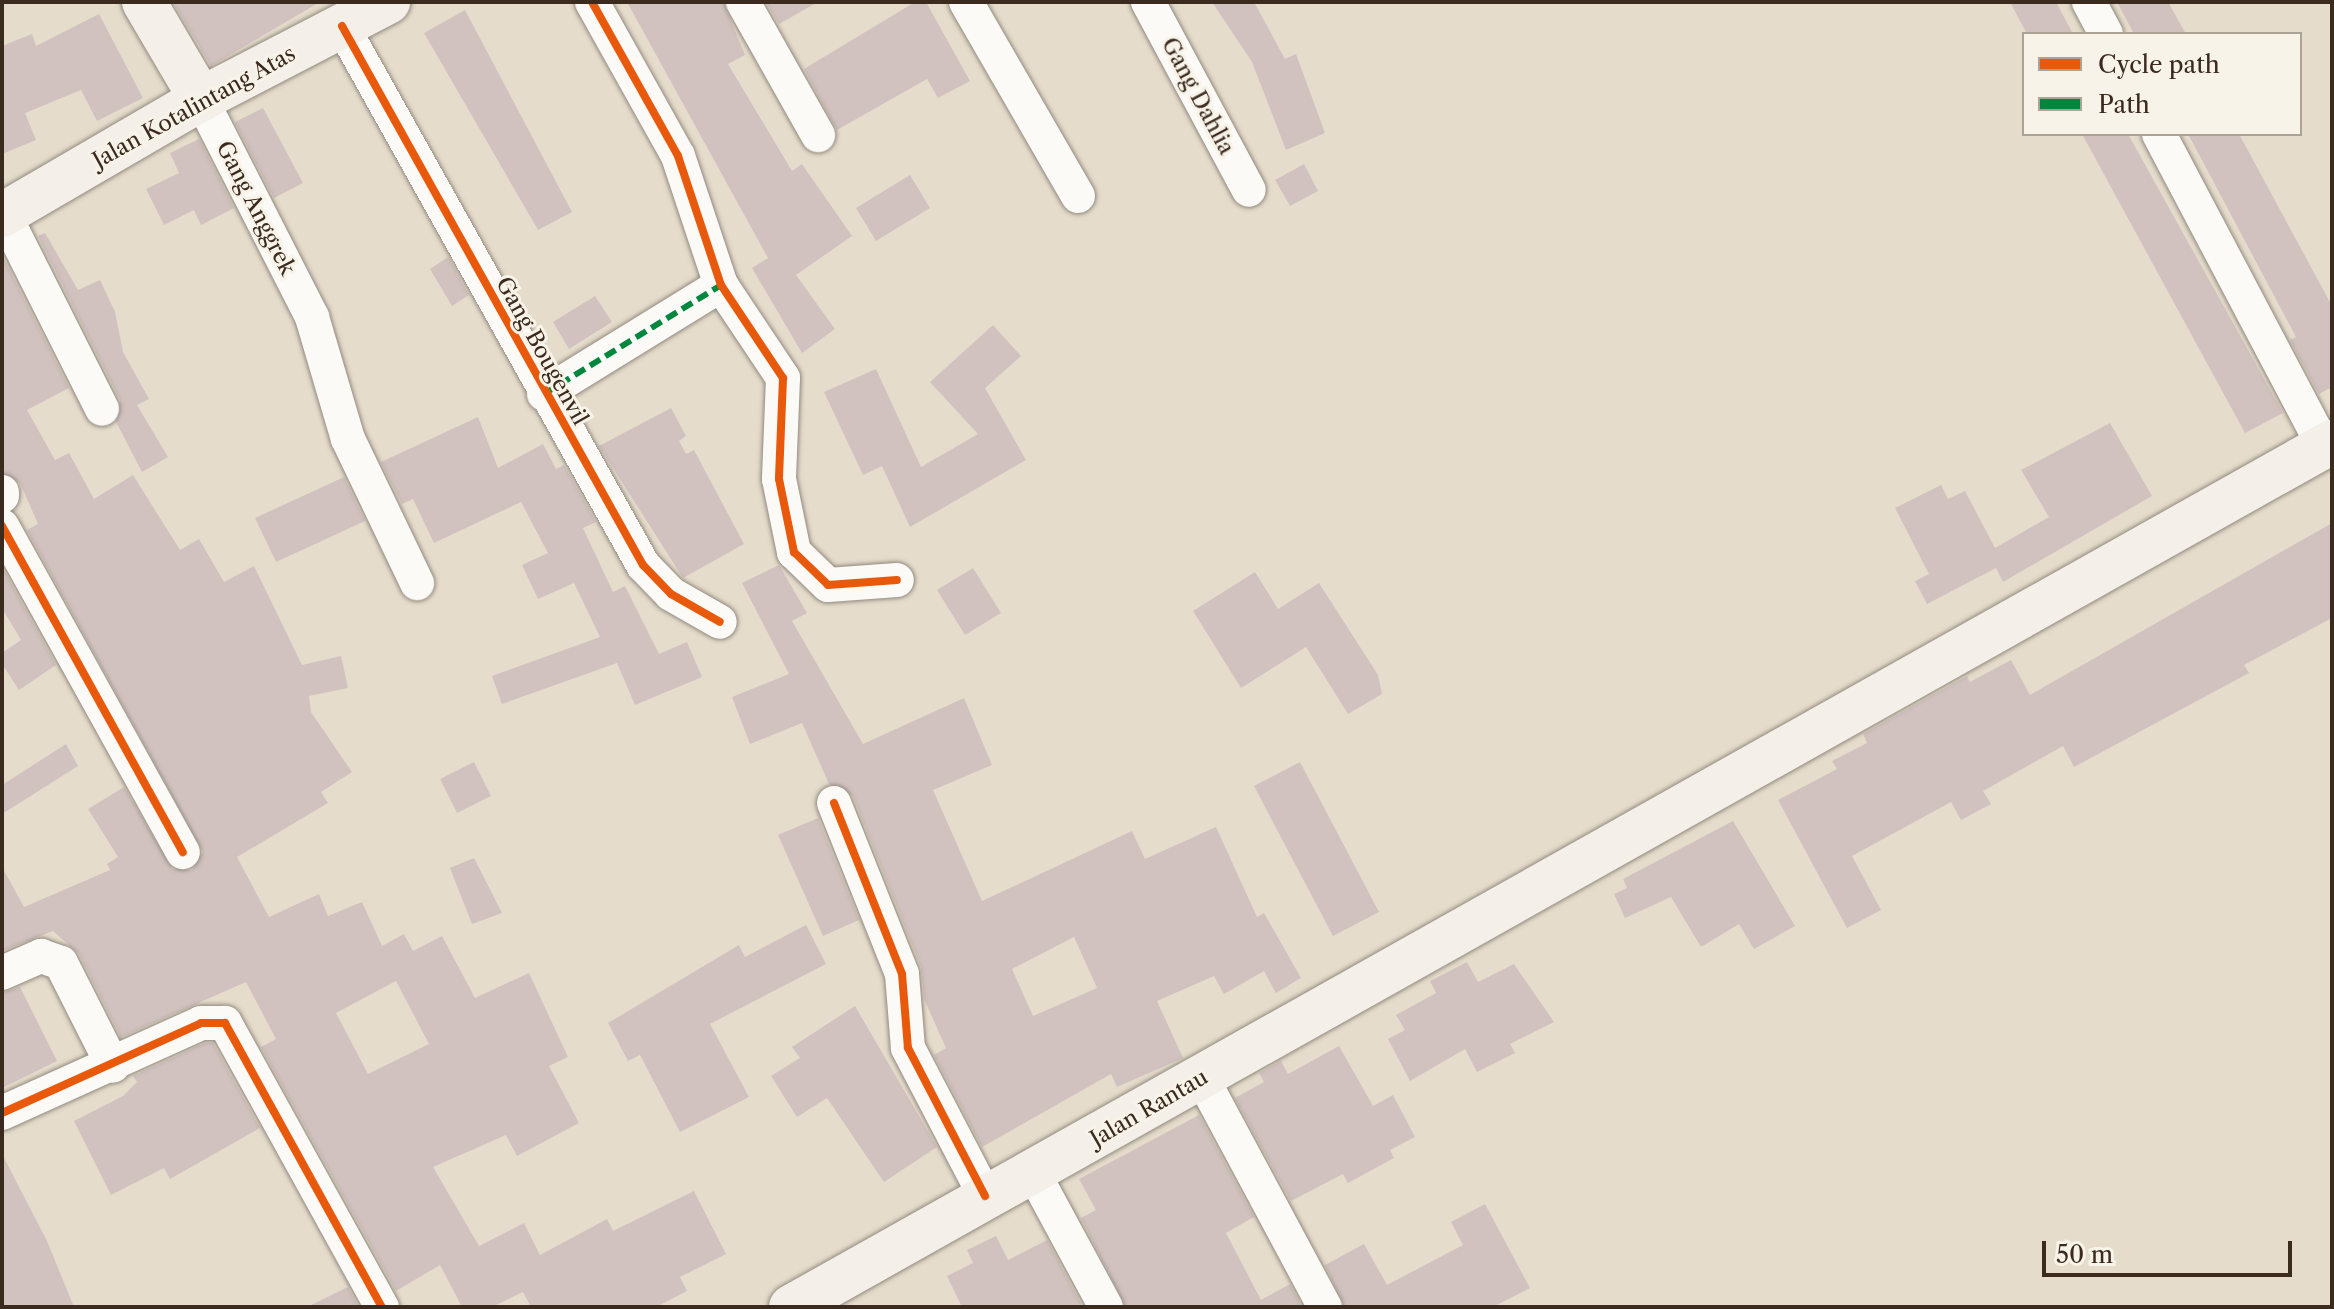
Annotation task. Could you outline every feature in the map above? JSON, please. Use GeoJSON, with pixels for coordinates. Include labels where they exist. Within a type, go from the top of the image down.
{"type":"FeatureCollection","features":[{"type":"Feature","properties":{"kind":"main road"},"geometry":{"type":"LineString","coordinates":[[144,2],[201,99]]}},
{"type":"Feature","properties":{"kind":"main road","name":"Jalan Kotalintang Atas"},"geometry":{"type":"LineString","coordinates":[[3,214],[201,99],[388,2]]}},
{"type":"Feature","properties":{"kind":"main road","name":"Jalan Rantau"},"geometry":{"type":"LineString","coordinates":[[813,1301],[985,1196],[1034,1174],[1502,902],[2328,444]]}},
{"type":"Feature","properties":{"kind":"street"},"geometry":{"type":"LineString","coordinates":[[592,2],[678,156],[721,285],[783,378],[780,490],[804,570],[828,585],[897,580]]}},
{"type":"Feature","properties":{"kind":"street"},"geometry":{"type":"LineString","coordinates":[[743,2],[818,135]]}},
{"type":"Feature","properties":{"kind":"street"},"geometry":{"type":"LineString","coordinates":[[966,2],[1078,196]]}},
{"type":"Feature","properties":{"kind":"street","name":"Gang Dahlia"},"geometry":{"type":"LineString","coordinates":[[1148,2],[1249,190]]}},
{"type":"Feature","properties":{"kind":"street"},"geometry":{"type":"LineString","coordinates":[[2089,2],[2105,32]]}},
{"type":"Feature","properties":{"kind":"street","name":"Gang Bougenvil"},"geometry":{"type":"LineString","coordinates":[[342,26],[544,394],[643,565],[671,594],[720,622]]}},
{"type":"Feature","properties":{"kind":"street","name":"Gang Anggrek"},"geometry":{"type":"LineString","coordinates":[[201,99],[312,317],[348,439],[417,583]]}},
{"type":"Feature","properties":{"kind":"street"},"geometry":{"type":"LineString","coordinates":[[2160,136],[2328,444]]}},
{"type":"Feature","properties":{"kind":"street"},"geometry":{"type":"LineString","coordinates":[[3,214],[102,409]]}},
{"type":"Feature","properties":{"kind":"street"},"geometry":{"type":"LineString","coordinates":[[544,394],[721,285]]}},
{"type":"Feature","properties":{"kind":"street"},"geometry":{"type":"LineString","coordinates":[[2,526],[183,852]]}},
{"type":"Feature","properties":{"kind":"street"},"geometry":{"type":"LineString","coordinates":[[834,803],[902,974],[908,1048],[985,1196]]}},
{"type":"Feature","properties":{"kind":"street"},"geometry":{"type":"LineString","coordinates":[[2,973],[41,956],[61,963],[113,1066]]}},
{"type":"Feature","properties":{"kind":"street"},"geometry":{"type":"LineString","coordinates":[[2,1113],[113,1066],[201,1023],[216,1020],[234,1030],[382,1307]]}},
{"type":"Feature","properties":{"kind":"street"},"geometry":{"type":"LineString","coordinates":[[1202,1078],[1325,1307]]}},
{"type":"Feature","properties":{"kind":"street"},"geometry":{"type":"LineString","coordinates":[[1034,1174],[1106,1307]]}},
{"type":"Feature","properties":{"kind":"building"},"geometry":{"type":"Polygon","coordinates":[[[173,2],[320,2],[211,66],[173,2]]]}},
{"type":"Feature","properties":{"kind":"building"},"geometry":{"type":"Polygon","coordinates":[[[627,2],[723,2],[745,55],[728,64],[792,171],[802,164],[852,236],[796,275],[835,329],[802,353],[752,268],[768,258],[627,2]]]}},
{"type":"Feature","properties":{"kind":"building"},"geometry":{"type":"Polygon","coordinates":[[[766,2],[818,2],[779,24],[766,2]]]}},
{"type":"Feature","properties":{"kind":"building"},"geometry":{"type":"Polygon","coordinates":[[[915,2],[926,2],[970,81],[938,98],[927,79],[837,130],[804,69],[915,2]]]}},
{"type":"Feature","properties":{"kind":"building"},"geometry":{"type":"Polygon","coordinates":[[[1212,2],[1254,2],[1285,59],[1296,54],[1325,133],[1286,150],[1252,62],[1212,2]]]}},
{"type":"Feature","properties":{"kind":"building"},"geometry":{"type":"Polygon","coordinates":[[[2010,2],[2056,2],[2072,32],[2026,32],[2010,2]]]}},
{"type":"Feature","properties":{"kind":"building"},"geometry":{"type":"Polygon","coordinates":[[[2117,2],[2168,2],[2185,32],[2133,32],[2117,2]]]}},
{"type":"Feature","properties":{"kind":"building"},"geometry":{"type":"Polygon","coordinates":[[[465,10],[572,212],[538,230],[424,33],[465,10]]]}},
{"type":"Feature","properties":{"kind":"building"},"geometry":{"type":"Polygon","coordinates":[[[99,14],[143,98],[97,121],[81,90],[25,113],[36,140],[2,154],[2,46],[32,34],[36,46],[99,14]]]}},
{"type":"Feature","properties":{"kind":"building"},"geometry":{"type":"Polygon","coordinates":[[[263,108],[303,183],[274,198],[235,122],[263,108]]]}},
{"type":"Feature","properties":{"kind":"building"},"geometry":{"type":"Polygon","coordinates":[[[2083,136],[2129,136],[2283,413],[2245,433],[2083,136]]]}},
{"type":"Feature","properties":{"kind":"building"},"geometry":{"type":"Polygon","coordinates":[[[2189,136],[2240,136],[2332,306],[2332,387],[2319,394],[2290,340],[2296,337],[2189,136]]]}},
{"type":"Feature","properties":{"kind":"building"},"geometry":{"type":"Polygon","coordinates":[[[199,139],[234,208],[201,225],[194,210],[164,225],[146,189],[179,173],[170,153],[199,139]]]}},
{"type":"Feature","properties":{"kind":"building"},"geometry":{"type":"Polygon","coordinates":[[[1304,164],[1318,191],[1290,206],[1275,180],[1304,164]]]}},
{"type":"Feature","properties":{"kind":"building"},"geometry":{"type":"Polygon","coordinates":[[[910,175],[930,208],[876,241],[856,208],[910,175]]]}},
{"type":"Feature","properties":{"kind":"building"},"geometry":{"type":"Polygon","coordinates":[[[45,233],[78,290],[100,280],[115,312],[123,352],[149,399],[137,405],[168,457],[142,472],[116,422],[120,400],[38,236],[45,233]]]}},
{"type":"Feature","properties":{"kind":"building"},"geometry":{"type":"Polygon","coordinates":[[[2,255],[69,388],[27,410],[55,460],[69,453],[94,499],[133,475],[180,550],[199,539],[224,582],[254,566],[302,665],[341,656],[348,688],[309,696],[311,712],[352,772],[321,792],[328,803],[237,857],[269,917],[319,894],[328,916],[362,902],[382,946],[404,934],[413,951],[442,936],[475,998],[529,973],[568,1057],[549,1066],[579,1123],[517,1156],[506,1135],[433,1167],[479,1246],[524,1223],[540,1255],[607,1219],[613,1231],[694,1191],[726,1254],[680,1277],[687,1291],[656,1307],[531,1307],[523,1292],[492,1307],[462,1307],[440,1265],[396,1291],[261,1047],[276,1039],[246,982],[121,1037],[79,954],[53,931],[2,951],[2,867],[24,907],[110,870],[107,864],[118,857],[88,809],[124,787],[172,869],[192,870],[203,852],[27,530],[38,524],[20,483],[2,472],[2,255]],[[396,981],[336,1013],[368,1074],[429,1044],[396,981]]]}},
{"type":"Feature","properties":{"kind":"building"},"geometry":{"type":"Polygon","coordinates":[[[448,257],[469,295],[452,306],[430,269],[448,257]]]}},
{"type":"Feature","properties":{"kind":"building"},"geometry":{"type":"Polygon","coordinates":[[[595,296],[612,322],[569,349],[553,322],[595,296]]]}},
{"type":"Feature","properties":{"kind":"building"},"geometry":{"type":"Polygon","coordinates":[[[993,325],[1021,356],[985,388],[1026,460],[910,527],[882,466],[863,475],[824,392],[876,369],[921,467],[978,434],[930,382],[993,325]]]}},
{"type":"Feature","properties":{"kind":"building"},"geometry":{"type":"Polygon","coordinates":[[[671,408],[686,436],[679,441],[686,454],[694,450],[744,544],[683,578],[599,446],[671,408]]]}},
{"type":"Feature","properties":{"kind":"building"},"geometry":{"type":"Polygon","coordinates":[[[478,417],[498,468],[543,444],[556,469],[564,465],[596,522],[583,528],[613,592],[625,586],[659,654],[687,642],[702,677],[635,705],[617,663],[502,704],[492,676],[600,637],[574,583],[538,599],[522,565],[548,553],[521,502],[434,543],[413,499],[402,504],[381,462],[478,417]]]}},
{"type":"Feature","properties":{"kind":"building"},"geometry":{"type":"Polygon","coordinates":[[[2110,423],[2152,496],[2003,582],[1996,568],[1927,604],[1915,581],[1929,574],[1895,508],[1941,485],[1948,499],[1965,491],[1995,548],[2049,517],[2021,470],[2110,423]]]}},
{"type":"Feature","properties":{"kind":"building"},"geometry":{"type":"Polygon","coordinates":[[[344,477],[365,521],[276,562],[255,518],[344,477]]]}},
{"type":"Feature","properties":{"kind":"building"},"geometry":{"type":"Polygon","coordinates":[[[2332,523],[2332,618],[2244,665],[2249,673],[2074,767],[2063,746],[1983,791],[1991,804],[1961,820],[1951,802],[1852,856],[1881,910],[1847,928],[1778,800],[1837,769],[1832,761],[1867,743],[1863,734],[1967,676],[1970,682],[2011,660],[2030,695],[2332,523]]]}},
{"type":"Feature","properties":{"kind":"building"},"geometry":{"type":"Polygon","coordinates":[[[779,565],[807,613],[792,621],[863,744],[964,698],[992,765],[933,790],[982,901],[1132,831],[1145,859],[1216,827],[1257,917],[1264,913],[1301,978],[1276,993],[1264,971],[1224,994],[1214,976],[1157,1001],[1183,1058],[1117,1087],[1111,1074],[982,1147],[934,1055],[946,1048],[924,999],[921,967],[853,796],[829,784],[802,723],[750,744],[732,697],[789,674],[742,583],[779,565]],[[1074,937],[1012,969],[1033,1016],[1097,988],[1074,937]]]}},
{"type":"Feature","properties":{"kind":"building"},"geometry":{"type":"Polygon","coordinates":[[[2,567],[56,665],[19,690],[2,664],[2,653],[21,640],[2,608],[2,567]]]}},
{"type":"Feature","properties":{"kind":"building"},"geometry":{"type":"Polygon","coordinates":[[[973,568],[1001,613],[965,635],[937,590],[973,568]]]}},
{"type":"Feature","properties":{"kind":"building"},"geometry":{"type":"Polygon","coordinates":[[[1255,572],[1278,609],[1319,583],[1378,675],[1382,694],[1348,714],[1306,647],[1241,688],[1193,611],[1255,572]]]}},
{"type":"Feature","properties":{"kind":"building"},"geometry":{"type":"Polygon","coordinates":[[[66,744],[78,766],[2,814],[2,785],[66,744]]]}},
{"type":"Feature","properties":{"kind":"building"},"geometry":{"type":"Polygon","coordinates":[[[474,762],[491,796],[457,813],[440,779],[474,762]]]}},
{"type":"Feature","properties":{"kind":"building"},"geometry":{"type":"Polygon","coordinates":[[[1300,762],[1379,912],[1333,936],[1254,786],[1300,762]]]}},
{"type":"Feature","properties":{"kind":"building"},"geometry":{"type":"Polygon","coordinates":[[[818,818],[859,920],[823,936],[778,835],[818,818]]]}},
{"type":"Feature","properties":{"kind":"building"},"geometry":{"type":"Polygon","coordinates":[[[1733,821],[1795,926],[1754,949],[1739,924],[1701,947],[1671,897],[1625,918],[1614,894],[1627,888],[1623,879],[1733,821]]]}},
{"type":"Feature","properties":{"kind":"building"},"geometry":{"type":"Polygon","coordinates":[[[474,858],[502,913],[472,924],[450,868],[474,858]]]}},
{"type":"Feature","properties":{"kind":"building"},"geometry":{"type":"Polygon","coordinates":[[[806,925],[826,964],[710,1024],[749,1097],[680,1132],[640,1055],[628,1061],[608,1023],[739,945],[745,957],[806,925]]]}},
{"type":"Feature","properties":{"kind":"building"},"geometry":{"type":"Polygon","coordinates":[[[1467,962],[1478,982],[1514,964],[1554,1022],[1510,1044],[1515,1053],[1477,1072],[1465,1049],[1410,1081],[1388,1039],[1405,1030],[1396,1015],[1436,993],[1430,981],[1467,962]]]}},
{"type":"Feature","properties":{"kind":"building"},"geometry":{"type":"Polygon","coordinates":[[[20,987],[57,1061],[2,1088],[2,993],[20,987]]]}},
{"type":"Feature","properties":{"kind":"building"},"geometry":{"type":"Polygon","coordinates":[[[855,1006],[937,1147],[884,1182],[827,1098],[797,1117],[771,1076],[800,1058],[792,1047],[855,1006]]]}},
{"type":"Feature","properties":{"kind":"building"},"geometry":{"type":"Polygon","coordinates":[[[205,1043],[213,1043],[260,1128],[170,1179],[164,1168],[111,1195],[74,1121],[123,1096],[137,1082],[133,1076],[205,1043]]]}},
{"type":"Feature","properties":{"kind":"building"},"geometry":{"type":"Polygon","coordinates":[[[1339,1046],[1373,1106],[1393,1095],[1415,1137],[1390,1150],[1394,1158],[1348,1183],[1343,1174],[1291,1201],[1235,1098],[1264,1082],[1259,1073],[1281,1061],[1288,1074],[1339,1046]]]}},
{"type":"Feature","properties":{"kind":"building"},"geometry":{"type":"Polygon","coordinates":[[[1199,1115],[1254,1217],[1226,1233],[1261,1300],[1290,1284],[1302,1307],[1126,1307],[1081,1218],[1096,1210],[1079,1179],[1199,1115]]]}},
{"type":"Feature","properties":{"kind":"building"},"geometry":{"type":"Polygon","coordinates":[[[2,1154],[47,1241],[74,1307],[2,1307],[2,1154]]]}},
{"type":"Feature","properties":{"kind":"building"},"geometry":{"type":"Polygon","coordinates":[[[1485,1204],[1530,1288],[1493,1307],[1345,1307],[1325,1265],[1364,1244],[1387,1285],[1463,1245],[1451,1222],[1485,1204]]]}},
{"type":"Feature","properties":{"kind":"building"},"geometry":{"type":"Polygon","coordinates":[[[996,1236],[1008,1260],[1047,1240],[1083,1307],[962,1307],[947,1276],[973,1263],[967,1250],[996,1236]]]}},
{"type":"Feature","properties":{"kind":"building"},"geometry":{"type":"Polygon","coordinates":[[[348,1287],[359,1307],[307,1307],[348,1287]]]}},
{"type":"Feature","properties":{"kind":"marked path"},"geometry":{"type":"LineString","coordinates":[[544,394],[721,285]]}},
{"type":"Feature","properties":{"kind":"cycle path"},"geometry":{"type":"LineString","coordinates":[[592,2],[678,156],[721,285],[783,378],[779,479],[794,552],[828,585],[897,580]]}},
{"type":"Feature","properties":{"kind":"cycle path"},"geometry":{"type":"LineString","coordinates":[[342,26],[643,565],[671,594],[720,622]]}},
{"type":"Feature","properties":{"kind":"cycle path"},"geometry":{"type":"LineString","coordinates":[[2,526],[183,852]]}},
{"type":"Feature","properties":{"kind":"cycle path"},"geometry":{"type":"LineString","coordinates":[[834,803],[902,974],[908,1048],[985,1196]]}},
{"type":"Feature","properties":{"kind":"cycle path"},"geometry":{"type":"LineString","coordinates":[[2,1113],[201,1023],[225,1023],[382,1307]]}}]}
